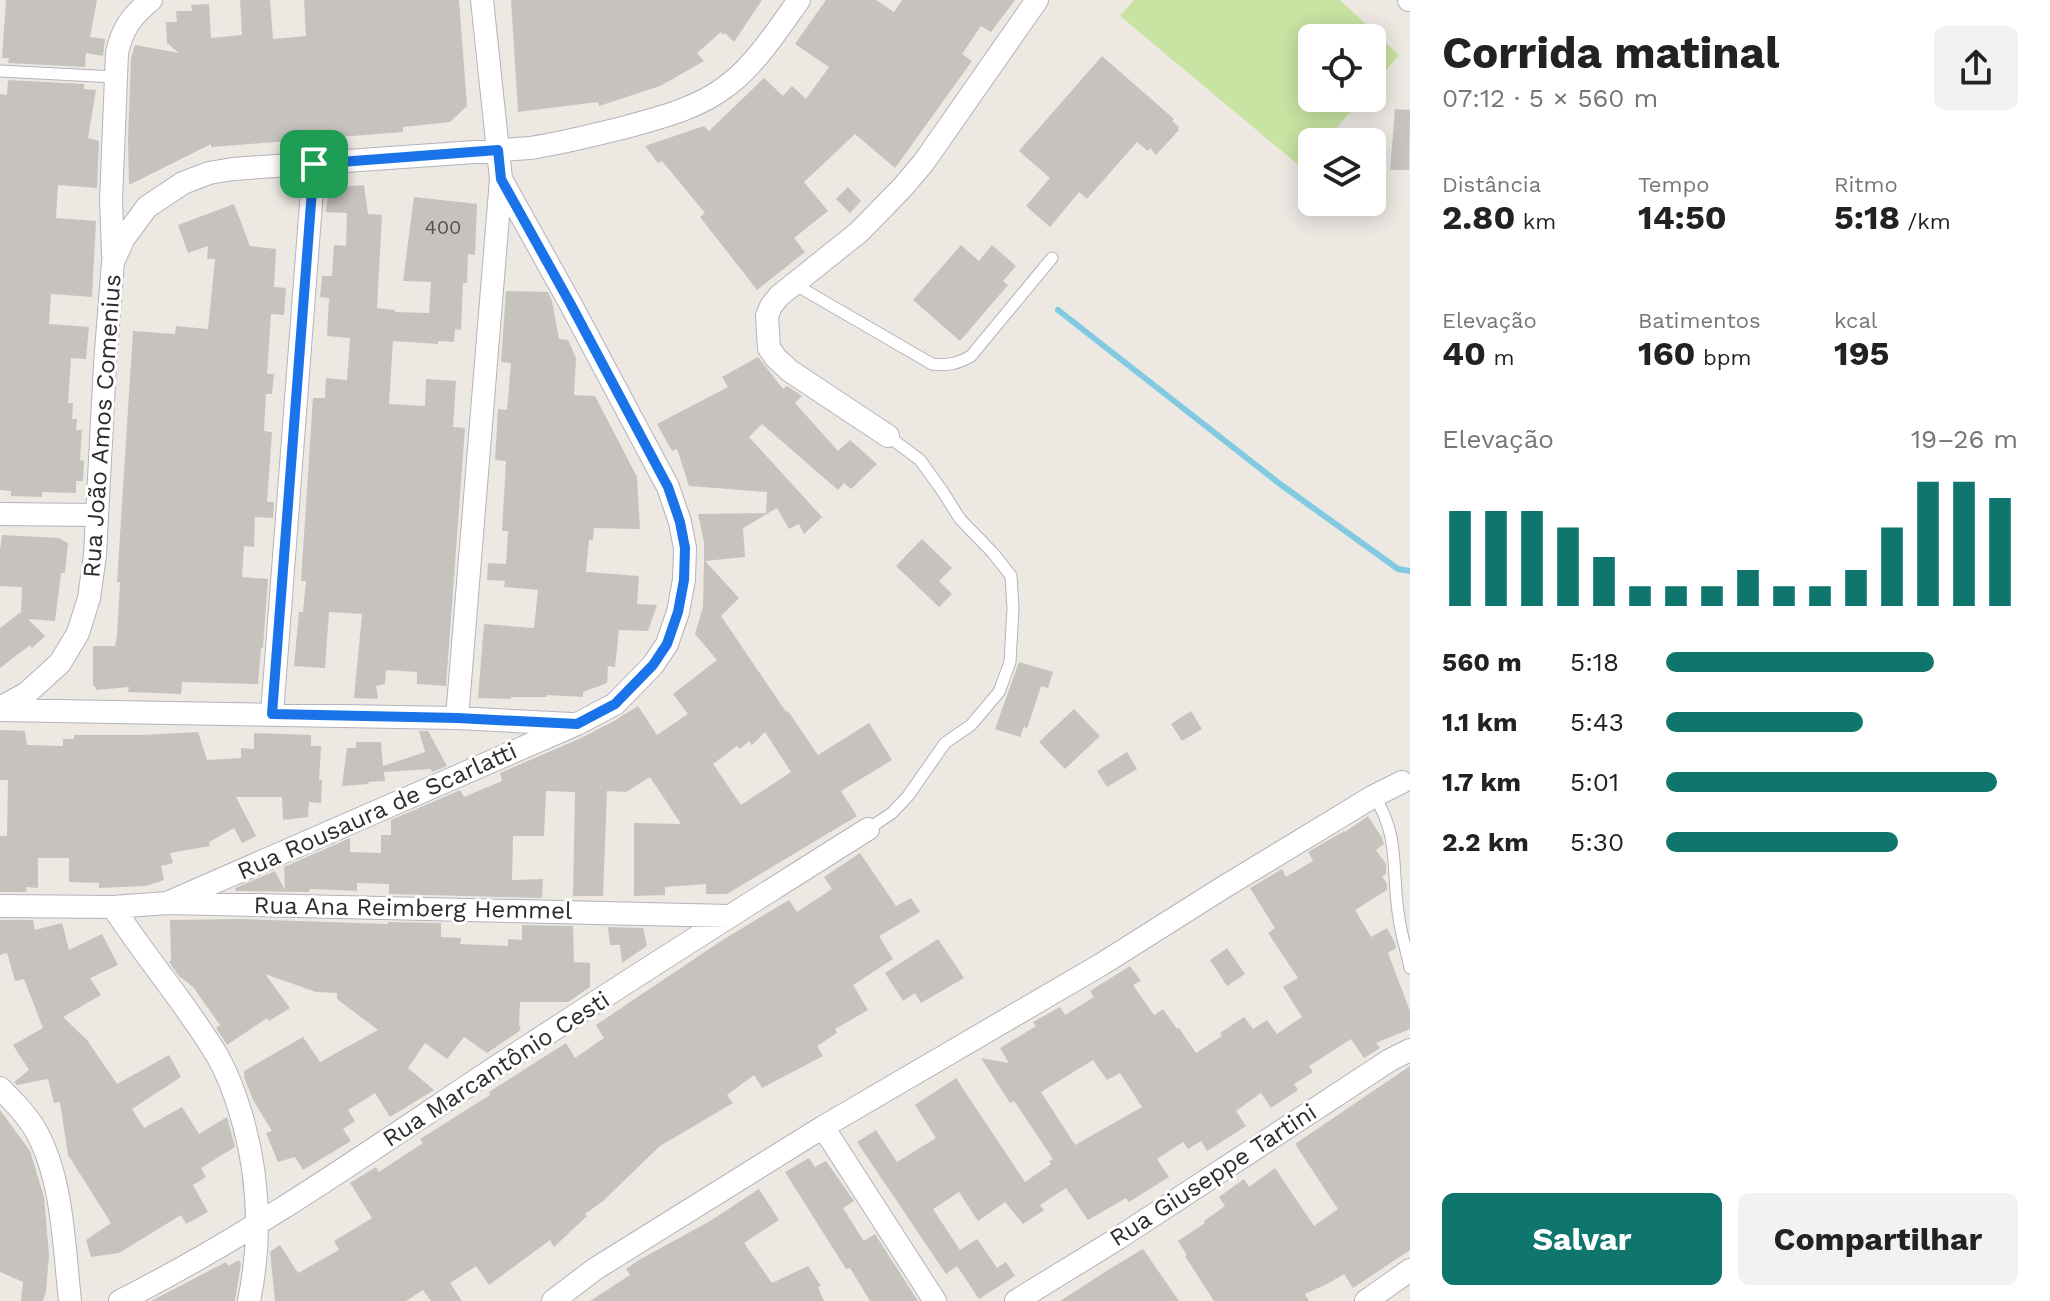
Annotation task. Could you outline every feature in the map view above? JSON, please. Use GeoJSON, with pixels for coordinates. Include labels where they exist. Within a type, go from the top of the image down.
{"type":"FeatureCollection","features":[{"type":"Feature","properties":{"kind":"street"},"geometry":{"type":"LineString","coordinates":[[113,262],[111,200],[115,77],[120,37],[128,21],[151,0]]}},
{"type":"Feature","properties":{"kind":"street"},"geometry":{"type":"LineString","coordinates":[[457,718],[501,179],[482,0]]}},
{"type":"Feature","properties":{"kind":"street","name":"Rua João Amos Comenius"},"geometry":{"type":"LineString","coordinates":[[0,709],[27,693],[60,663],[78,633],[89,598],[95,555],[113,262],[124,238],[147,207],[183,183],[209,173],[560,143],[675,112],[711,97],[731,83],[799,0]]}},
{"type":"Feature","properties":{"kind":"street"},"geometry":{"type":"LineString","coordinates":[[888,436],[790,371],[776,358],[769,348],[766,321],[771,306],[793,284],[859,232],[902,188],[924,162],[1037,0]]}},
{"type":"Feature","properties":{"kind":"street"},"geometry":{"type":"LineString","coordinates":[[272,714],[314,164]]}},
{"type":"Feature","properties":{"kind":"street","name":"Rua Rousaura de Scarlatti"},"geometry":{"type":"LineString","coordinates":[[167,903],[577,724],[615,704],[653,665],[667,644],[678,612],[684,580],[685,548],[668,487],[501,179]]}},
{"type":"Feature","properties":{"kind":"street"},"geometry":{"type":"LineString","coordinates":[[0,514],[97,515]]}},
{"type":"Feature","properties":{"kind":"street"},"geometry":{"type":"LineString","coordinates":[[0,709],[457,718],[577,724]]}},
{"type":"Feature","properties":{"kind":"street"},"geometry":{"type":"LineString","coordinates":[[553,1301],[595,1269],[823,1127],[1102,964],[1374,796],[1402,782]]}},
{"type":"Feature","properties":{"kind":"street","name":"Rua Marcantônio Cesti"},"geometry":{"type":"LineString","coordinates":[[120,1301],[183,1269],[354,1163],[474,1082],[868,829]]}},
{"type":"Feature","properties":{"kind":"street","name":"Rua Ana Reimberg Hemmel"},"geometry":{"type":"LineString","coordinates":[[0,906],[113,907],[167,903],[730,916]]}},
{"type":"Feature","properties":{"kind":"street"},"geometry":{"type":"LineString","coordinates":[[113,907],[198,1027],[232,1085],[253,1163],[258,1222],[249,1301]]}},
{"type":"Feature","properties":{"kind":"street","name":"Rua Giuseppe Tartini"},"geometry":{"type":"LineString","coordinates":[[1016,1301],[1410,1050]]}},
{"type":"Feature","properties":{"kind":"street"},"geometry":{"type":"LineString","coordinates":[[0,1088],[15,1102],[36,1131],[52,1170],[70,1301]]}},
{"type":"Feature","properties":{"kind":"street"},"geometry":{"type":"LineString","coordinates":[[823,1127],[935,1301]]}},
{"type":"Feature","properties":{"kind":"street"},"geometry":{"type":"LineString","coordinates":[[1366,1301],[1410,1270]]}},
{"type":"Feature","properties":{"kind":"lane"},"geometry":{"type":"LineString","coordinates":[[0,71],[115,77]]}},
{"type":"Feature","properties":{"kind":"lane"},"geometry":{"type":"LineString","coordinates":[[793,284],[932,364],[945,366],[971,356],[1052,258]]}},
{"type":"Feature","properties":{"kind":"lane"},"geometry":{"type":"LineString","coordinates":[[868,829],[892,813],[908,796],[945,743],[971,725],[999,692],[1010,662],[1013,608],[1011,576],[960,519],[920,460],[888,436]]}},
{"type":"Feature","properties":{"kind":"lane"},"geometry":{"type":"LineString","coordinates":[[1374,796],[1388,820],[1395,857],[1399,920],[1410,968]]}},
{"type":"Feature","properties":{"kind":"green space"},"geometry":{"type":"Polygon","coordinates":[[[1134,0],[1340,0],[1366,24],[1298,24],[1298,112],[1350,112],[1336,128],[1298,128],[1298,165],[1120,16],[1134,0]]]}},
{"type":"Feature","properties":{"kind":"green space"},"geometry":{"type":"Polygon","coordinates":[[[1386,43],[1399,55],[1386,70],[1386,43]]]}},
{"type":"Feature","properties":{"kind":"building"},"geometry":{"type":"Polygon","coordinates":[[[6,0],[97,0],[90,37],[105,39],[103,56],[86,53],[85,67],[8,63],[9,58],[2,58],[6,0]]]}},
{"type":"Feature","properties":{"kind":"building"},"geometry":{"type":"Polygon","coordinates":[[[240,0],[270,0],[273,39],[306,36],[304,0],[459,0],[467,106],[450,122],[403,127],[403,132],[211,147],[211,144],[129,185],[131,58],[135,45],[179,53],[167,43],[166,22],[177,22],[176,11],[192,11],[191,5],[209,4],[211,38],[242,35],[240,0]]]}},
{"type":"Feature","properties":{"kind":"building"},"geometry":{"type":"Polygon","coordinates":[[[511,0],[762,0],[734,42],[721,32],[697,53],[704,61],[660,86],[599,106],[598,102],[518,112],[511,0]]]}},
{"type":"Feature","properties":{"kind":"building"},"geometry":{"type":"Polygon","coordinates":[[[826,0],[876,0],[894,12],[902,0],[1015,0],[991,32],[981,26],[962,54],[972,61],[895,168],[855,134],[804,182],[828,211],[794,238],[805,252],[757,290],[700,217],[705,213],[662,161],[658,163],[645,146],[704,126],[709,131],[764,78],[783,96],[792,86],[806,99],[829,67],[795,44],[826,0]]]}},
{"type":"Feature","properties":{"kind":"building"},"geometry":{"type":"Polygon","coordinates":[[[1102,56],[1174,119],[1172,121],[1179,130],[1156,155],[1137,142],[1087,199],[1079,192],[1050,227],[1026,206],[1050,178],[1019,151],[1102,56]]]}},
{"type":"Feature","properties":{"kind":"building"},"geometry":{"type":"Polygon","coordinates":[[[8,80],[84,84],[84,89],[96,90],[88,138],[99,141],[97,188],[58,185],[56,218],[96,221],[92,297],[51,294],[49,324],[89,327],[86,359],[71,358],[68,403],[73,403],[72,419],[77,419],[76,430],[82,430],[80,460],[84,461],[83,481],[76,481],[76,493],[42,492],[42,497],[11,496],[11,491],[0,490],[0,94],[7,95],[8,80]]]}},
{"type":"Feature","properties":{"kind":"building"},"geometry":{"type":"Polygon","coordinates":[[[1395,109],[1410,110],[1409,170],[1390,170],[1395,109]]]}},
{"type":"Feature","properties":{"kind":"building"},"geometry":{"type":"Polygon","coordinates":[[[364,185],[368,214],[382,215],[377,308],[395,312],[429,313],[431,282],[403,281],[414,197],[477,204],[475,255],[468,254],[461,330],[455,329],[454,342],[393,341],[389,404],[425,406],[426,379],[456,381],[453,427],[465,428],[446,686],[417,684],[417,672],[386,670],[385,684],[376,686],[378,699],[354,698],[362,614],[329,612],[325,668],[294,666],[299,612],[303,612],[306,581],[301,581],[313,398],[325,398],[326,378],[347,380],[350,338],[327,336],[329,298],[320,297],[322,276],[332,276],[334,245],[346,246],[347,213],[326,212],[328,196],[337,187],[364,185]]]}},
{"type":"Feature","properties":{"kind":"building"},"geometry":{"type":"Polygon","coordinates":[[[848,187],[861,201],[850,213],[836,199],[848,187]]]}},
{"type":"Feature","properties":{"kind":"building"},"geometry":{"type":"Polygon","coordinates":[[[234,204],[250,246],[276,249],[274,287],[286,288],[284,315],[271,314],[267,374],[274,374],[272,394],[266,394],[264,431],[272,432],[267,502],[274,502],[273,518],[255,517],[254,547],[244,546],[242,577],[268,579],[258,684],[182,682],[181,694],[128,692],[129,687],[96,690],[93,686],[93,646],[115,646],[117,635],[120,582],[117,582],[133,331],[175,334],[176,326],[208,329],[215,259],[207,259],[208,246],[188,253],[178,225],[234,204]]]}},
{"type":"Feature","properties":{"kind":"building"},"geometry":{"type":"Polygon","coordinates":[[[961,245],[979,261],[992,245],[1016,266],[1003,281],[1008,285],[960,341],[913,300],[961,245]]]}},
{"type":"Feature","properties":{"kind":"building"},"geometry":{"type":"Polygon","coordinates":[[[506,291],[548,292],[559,339],[568,340],[576,358],[574,395],[595,396],[637,477],[640,529],[594,528],[593,540],[589,540],[586,572],[639,576],[637,604],[657,605],[648,631],[619,630],[615,667],[608,666],[607,683],[583,692],[583,697],[478,698],[484,624],[534,628],[538,590],[504,587],[505,581],[487,580],[488,563],[506,564],[508,531],[502,531],[506,461],[495,460],[498,409],[507,410],[511,363],[501,362],[506,291]]]}},
{"type":"Feature","properties":{"kind":"building"},"geometry":{"type":"Polygon","coordinates":[[[758,357],[783,389],[787,386],[802,396],[795,403],[838,451],[850,440],[877,464],[851,489],[844,483],[838,490],[762,424],[749,437],[822,517],[804,534],[799,524],[789,529],[777,508],[743,528],[745,557],[705,561],[739,598],[721,616],[818,755],[869,723],[892,760],[841,791],[857,816],[727,894],[706,894],[706,884],[665,887],[665,895],[634,896],[634,823],[681,824],[650,777],[626,792],[607,791],[603,896],[573,896],[575,792],[546,791],[544,836],[513,836],[512,880],[543,879],[542,898],[389,894],[389,884],[357,883],[357,891],[236,891],[235,888],[275,871],[285,890],[284,867],[350,838],[350,852],[381,853],[381,835],[391,835],[391,820],[460,790],[464,797],[502,781],[500,773],[581,738],[638,706],[657,735],[688,714],[673,694],[717,660],[695,634],[703,607],[704,542],[698,514],[766,513],[767,492],[689,486],[677,449],[672,451],[657,424],[728,387],[722,377],[758,357]],[[765,732],[752,745],[749,741],[740,749],[737,746],[713,764],[741,805],[791,772],[765,732]]]}},
{"type":"Feature","properties":{"kind":"building"},"geometry":{"type":"Polygon","coordinates":[[[2,535],[59,538],[68,543],[55,621],[28,619],[45,636],[0,668],[0,628],[21,612],[22,587],[0,586],[2,535]]]}},
{"type":"Feature","properties":{"kind":"building"},"geometry":{"type":"Polygon","coordinates":[[[922,539],[952,568],[939,581],[952,594],[939,607],[896,566],[922,539]]]}},
{"type":"Feature","properties":{"kind":"building"},"geometry":{"type":"Polygon","coordinates":[[[1019,662],[1053,672],[1048,688],[1041,686],[1027,729],[1024,726],[1020,737],[995,729],[1019,662]]]}},
{"type":"Feature","properties":{"kind":"building"},"geometry":{"type":"Polygon","coordinates":[[[1074,709],[1100,736],[1065,769],[1039,742],[1074,709]]]}},
{"type":"Feature","properties":{"kind":"building"},"geometry":{"type":"Polygon","coordinates":[[[1191,711],[1202,729],[1182,741],[1171,724],[1191,711]]]}},
{"type":"Feature","properties":{"kind":"building"},"geometry":{"type":"Polygon","coordinates":[[[0,730],[25,731],[27,745],[63,746],[63,739],[74,739],[74,735],[198,732],[207,760],[241,758],[241,748],[254,749],[254,733],[311,735],[311,746],[321,746],[321,803],[309,802],[308,817],[283,820],[282,797],[236,797],[256,836],[242,843],[234,828],[209,842],[210,846],[170,853],[173,863],[161,866],[164,880],[146,886],[99,888],[99,883],[69,882],[69,858],[38,858],[38,888],[26,887],[27,892],[0,892],[0,836],[7,836],[8,780],[0,780],[0,730]]]}},
{"type":"Feature","properties":{"kind":"building"},"geometry":{"type":"Polygon","coordinates":[[[419,731],[428,731],[447,766],[432,772],[431,769],[384,772],[385,781],[342,786],[347,748],[356,748],[356,742],[381,742],[383,766],[425,752],[419,731]]]}},
{"type":"Feature","properties":{"kind":"building"},"geometry":{"type":"Polygon","coordinates":[[[1127,752],[1137,769],[1107,787],[1097,771],[1127,752]]]}},
{"type":"Feature","properties":{"kind":"building"},"geometry":{"type":"Polygon","coordinates":[[[1368,816],[1384,844],[1376,850],[1386,864],[1386,874],[1382,876],[1387,890],[1355,910],[1371,937],[1387,928],[1395,943],[1396,948],[1388,953],[1410,1011],[1410,1029],[1376,1043],[1380,1048],[1364,1058],[1351,1039],[1309,1066],[1313,1072],[1294,1084],[1298,1090],[1271,1108],[1261,1093],[1236,1111],[1246,1126],[1207,1151],[1201,1141],[1188,1149],[1183,1142],[1157,1159],[1169,1177],[1129,1202],[1126,1198],[1088,1220],[1066,1188],[1040,1205],[1044,1210],[1023,1224],[1005,1202],[978,1221],[959,1192],[933,1209],[960,1250],[977,1239],[997,1268],[1006,1262],[1015,1276],[979,1299],[957,1266],[946,1274],[857,1142],[876,1130],[897,1162],[936,1138],[915,1105],[956,1078],[1025,1182],[1051,1164],[1049,1161],[1053,1159],[1014,1101],[1010,1103],[981,1058],[1009,1063],[1000,1048],[1036,1026],[1033,1022],[1060,1007],[1065,1015],[1094,997],[1090,991],[1130,966],[1141,981],[1133,985],[1154,1015],[1163,1009],[1196,1053],[1244,1017],[1253,1029],[1267,1020],[1277,1034],[1302,1017],[1283,987],[1298,978],[1268,933],[1275,928],[1250,888],[1282,869],[1286,877],[1313,861],[1308,852],[1368,816]],[[1093,1060],[1041,1092],[1075,1145],[1142,1107],[1120,1073],[1107,1080],[1093,1060]]]}},
{"type":"Feature","properties":{"kind":"building"},"geometry":{"type":"Polygon","coordinates":[[[860,853],[896,906],[911,898],[920,912],[879,936],[893,959],[853,985],[868,1010],[835,1029],[837,1033],[817,1046],[823,1056],[762,1088],[754,1075],[727,1095],[733,1103],[660,1146],[603,1201],[585,1214],[587,1216],[554,1247],[550,1240],[489,1285],[476,1266],[450,1283],[462,1301],[431,1301],[423,1290],[406,1301],[275,1301],[270,1252],[280,1245],[298,1273],[339,1250],[334,1241],[372,1218],[350,1183],[376,1167],[379,1172],[423,1143],[420,1139],[566,1043],[575,1058],[604,1038],[596,1025],[721,941],[789,900],[797,912],[832,889],[824,877],[860,853]]]}},
{"type":"Feature","properties":{"kind":"building"},"geometry":{"type":"Polygon","coordinates":[[[0,920],[33,920],[35,930],[62,923],[69,950],[102,934],[118,965],[90,978],[101,995],[63,1017],[87,1040],[117,1084],[169,1055],[181,1077],[132,1109],[144,1128],[182,1107],[199,1134],[227,1117],[235,1147],[201,1168],[206,1177],[193,1185],[208,1212],[186,1224],[181,1215],[119,1253],[91,1257],[86,1240],[111,1223],[68,1155],[60,1102],[54,1103],[48,1079],[17,1085],[14,1082],[29,1070],[13,1045],[43,1028],[24,979],[15,981],[7,953],[0,955],[0,920]]]}},
{"type":"Feature","properties":{"kind":"building"},"geometry":{"type":"Polygon","coordinates":[[[170,920],[441,923],[441,937],[461,938],[460,944],[508,946],[508,939],[522,940],[522,925],[573,926],[574,962],[590,963],[590,987],[568,1002],[520,1002],[521,1030],[487,1053],[464,1037],[447,1059],[425,1043],[408,1068],[434,1090],[390,1117],[375,1093],[348,1110],[355,1121],[343,1129],[351,1141],[303,1170],[295,1157],[278,1162],[266,1133],[272,1131],[253,1100],[244,1071],[303,1037],[320,1062],[378,1030],[337,999],[337,993],[316,992],[265,974],[290,1008],[269,1021],[267,1018],[227,1045],[216,1028],[220,1025],[193,987],[179,976],[169,962],[170,920]]]}},
{"type":"Feature","properties":{"kind":"building"},"geometry":{"type":"Polygon","coordinates":[[[608,927],[643,928],[647,946],[622,963],[620,945],[610,945],[608,927]]]}},
{"type":"Feature","properties":{"kind":"building"},"geometry":{"type":"Polygon","coordinates":[[[938,939],[964,978],[921,1003],[915,993],[903,1001],[885,973],[938,939]]]}},
{"type":"Feature","properties":{"kind":"building"},"geometry":{"type":"Polygon","coordinates":[[[1227,948],[1245,974],[1227,986],[1210,960],[1227,948]]]}},
{"type":"Feature","properties":{"kind":"building"},"geometry":{"type":"Polygon","coordinates":[[[1410,1066],[1410,1250],[1353,1288],[1344,1274],[1305,1294],[1309,1301],[1214,1301],[1178,1241],[1225,1206],[1219,1197],[1244,1179],[1249,1187],[1275,1168],[1314,1226],[1338,1209],[1295,1144],[1410,1066]]]}},
{"type":"Feature","properties":{"kind":"building"},"geometry":{"type":"Polygon","coordinates":[[[0,1110],[30,1151],[44,1197],[49,1255],[43,1301],[21,1301],[23,1282],[0,1272],[0,1110]]]}},
{"type":"Feature","properties":{"kind":"building"},"geometry":{"type":"Polygon","coordinates":[[[809,1158],[815,1167],[826,1161],[854,1201],[843,1208],[861,1237],[864,1241],[875,1234],[918,1301],[870,1301],[850,1268],[846,1269],[785,1172],[809,1158]]]}},
{"type":"Feature","properties":{"kind":"building"},"geometry":{"type":"Polygon","coordinates":[[[759,1189],[779,1220],[744,1243],[772,1283],[808,1266],[821,1286],[818,1287],[824,1301],[590,1301],[630,1275],[626,1269],[639,1260],[710,1221],[759,1189]]]}},
{"type":"Feature","properties":{"kind":"building"},"geometry":{"type":"Polygon","coordinates":[[[1143,1249],[1179,1301],[1060,1301],[1108,1270],[1143,1249]]]}},
{"type":"Feature","properties":{"kind":"building"},"geometry":{"type":"Polygon","coordinates":[[[239,1260],[235,1301],[151,1301],[226,1262],[228,1266],[239,1260]]]}},
{"type":"Feature","properties":{"kind":"waterway"},"geometry":{"type":"LineString","coordinates":[[1058,310],[1280,484],[1398,569],[1410,571]]}},
{"type":"Feature","properties":{"kind":"route"},"geometry":{"type":"LineString","coordinates":[[498,150],[501,179],[668,487],[685,548],[684,580],[678,612],[667,644],[653,665],[615,704],[577,724],[272,714],[314,164],[498,150]]}}]}
